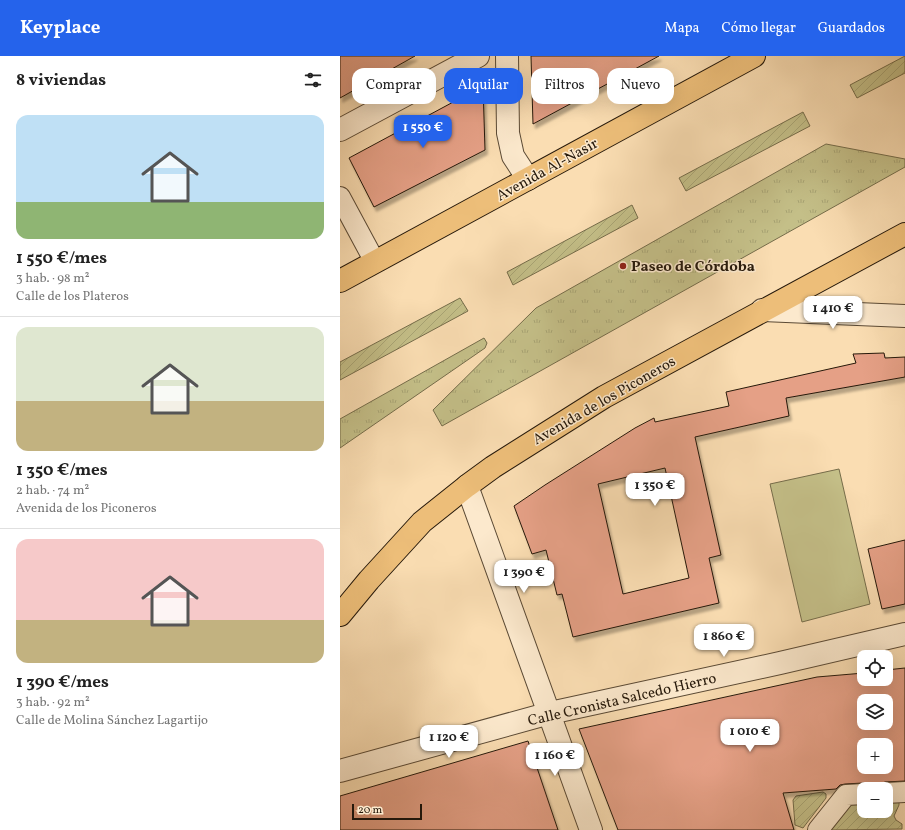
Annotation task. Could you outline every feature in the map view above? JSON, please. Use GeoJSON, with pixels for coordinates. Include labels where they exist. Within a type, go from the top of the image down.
{"type":"FeatureCollection","features":[{"type":"Feature","properties":{"kind":"main road","name":"Avenida Al-Nasir"},"geometry":{"type":"LineString","coordinates":[[340,281],[754,56]]}},
{"type":"Feature","properties":{"kind":"main road","name":"Avenida de los Piconeros"},"geometry":{"type":"LineString","coordinates":[[340,615],[369,580],[422,522],[466,486],[493,467],[604,397],[762,310],[905,234]]}},
{"type":"Feature","properties":{"kind":"street"},"geometry":{"type":"LineString","coordinates":[[340,130],[478,56]]}},
{"type":"Feature","properties":{"kind":"street"},"geometry":{"type":"LineString","coordinates":[[507,56],[508,133],[513,156],[528,179]]}},
{"type":"Feature","properties":{"kind":"street"},"geometry":{"type":"LineString","coordinates":[[340,197],[375,262]]}},
{"type":"Feature","properties":{"kind":"street"},"geometry":{"type":"LineString","coordinates":[[762,310],[905,316]]}},
{"type":"Feature","properties":{"kind":"street"},"geometry":{"type":"LineString","coordinates":[[466,486],[550,713],[591,830]]}},
{"type":"Feature","properties":{"kind":"street","name":"Calle Cronista Salcedo Hierro"},"geometry":{"type":"LineString","coordinates":[[340,771],[550,713],[780,664],[905,634]]}},
{"type":"Feature","properties":{"kind":"street"},"geometry":{"type":"LineString","coordinates":[[893,793],[905,792]]}},
{"type":"Feature","properties":{"kind":"street"},"geometry":{"type":"LineString","coordinates":[[818,830],[846,795],[857,794]]}},
{"type":"Feature","properties":{"kind":"green space"},"geometry":{"type":"Polygon","coordinates":[[[905,56],[905,73],[857,98],[850,85],[905,56]]]}},
{"type":"Feature","properties":{"kind":"green space"},"geometry":{"type":"Polygon","coordinates":[[[803,112],[810,126],[686,191],[679,178],[803,112]]]}},
{"type":"Feature","properties":{"kind":"green space"},"geometry":{"type":"Polygon","coordinates":[[[826,144],[905,159],[905,167],[442,426],[433,410],[536,308],[826,144]]]}},
{"type":"Feature","properties":{"kind":"green space"},"geometry":{"type":"Polygon","coordinates":[[[632,205],[638,218],[513,285],[507,272],[632,205]]]}},
{"type":"Feature","properties":{"kind":"green space"},"geometry":{"type":"Polygon","coordinates":[[[460,298],[468,311],[340,380],[340,362],[460,298]]]}},
{"type":"Feature","properties":{"kind":"green space"},"geometry":{"type":"Polygon","coordinates":[[[484,338],[487,343],[485,348],[340,448],[340,419],[484,338]]]}},
{"type":"Feature","properties":{"kind":"green space"},"geometry":{"type":"Polygon","coordinates":[[[839,469],[870,604],[802,622],[770,484],[839,469]]]}},
{"type":"Feature","properties":{"kind":"green space"},"geometry":{"type":"Polygon","coordinates":[[[823,792],[826,794],[826,798],[803,828],[795,825],[793,800],[796,796],[823,792]]]}},
{"type":"Feature","properties":{"kind":"green space"},"geometry":{"type":"Polygon","coordinates":[[[893,800],[899,800],[899,805],[894,816],[896,820],[902,824],[902,829],[829,830],[842,810],[857,803],[857,818],[893,818],[893,800]]]}},
{"type":"Feature","properties":{"kind":"building"},"geometry":{"type":"Polygon","coordinates":[[[340,56],[415,56],[394,68],[352,68],[352,91],[340,98],[340,56]]]}},
{"type":"Feature","properties":{"kind":"building"},"geometry":{"type":"Polygon","coordinates":[[[531,56],[659,56],[637,68],[607,68],[607,84],[599,88],[599,68],[531,68],[531,56]]]}},
{"type":"Feature","properties":{"kind":"building"},"geometry":{"type":"Polygon","coordinates":[[[450,104],[484,104],[485,150],[374,207],[349,158],[450,104]]]}},
{"type":"Feature","properties":{"kind":"building"},"geometry":{"type":"Polygon","coordinates":[[[532,104],[570,104],[533,124],[532,104]]]}},
{"type":"Feature","properties":{"kind":"building"},"geometry":{"type":"Polygon","coordinates":[[[884,353],[885,358],[905,357],[905,377],[786,398],[789,416],[695,437],[721,555],[709,558],[719,603],[573,637],[562,594],[557,595],[546,550],[532,554],[514,506],[635,428],[654,418],[655,422],[729,406],[726,392],[856,363],[853,354],[884,353]],[[665,468],[598,484],[623,594],[689,578],[665,468]]]}},
{"type":"Feature","properties":{"kind":"building"},"geometry":{"type":"Polygon","coordinates":[[[905,540],[905,604],[882,609],[868,549],[905,540]]]}},
{"type":"Feature","properties":{"kind":"building"},"geometry":{"type":"Polygon","coordinates":[[[905,668],[905,781],[857,782],[857,783],[840,785],[836,789],[783,793],[794,830],[618,830],[579,729],[817,677],[857,674],[857,686],[893,686],[893,669],[905,668]]]}},
{"type":"Feature","properties":{"kind":"building"},"geometry":{"type":"Polygon","coordinates":[[[528,741],[558,830],[340,830],[340,796],[528,741]]]}},
{"type":"Feature","properties":{"kind":"place","name":"Paseo de Córdoba"},"geometry":{"type":"Point","coordinates":[623,266]}}]}
